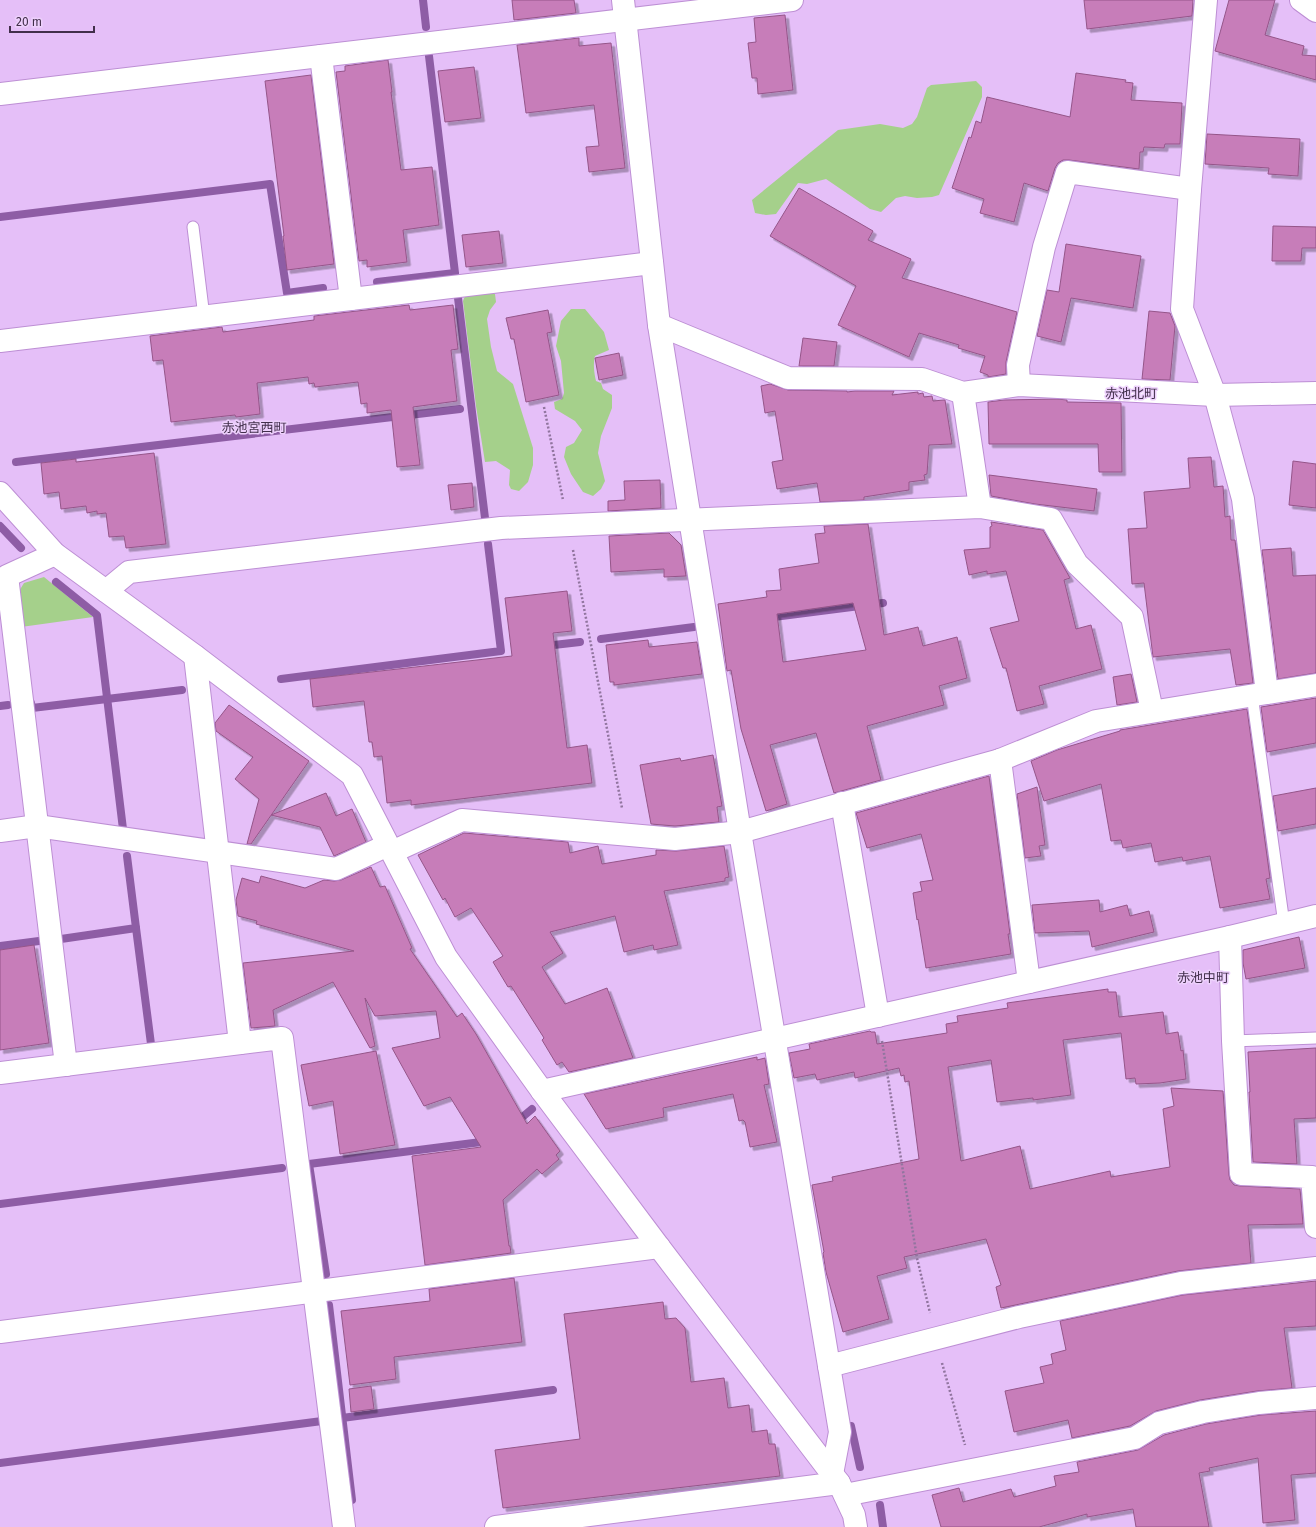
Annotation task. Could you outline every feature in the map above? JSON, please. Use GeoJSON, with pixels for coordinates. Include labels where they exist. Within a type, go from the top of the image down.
{"type":"FeatureCollection","features":[{"type":"Feature","properties":{"kind":"street"},"geometry":{"type":"LineString","coordinates":[[0,94],[321,56],[624,10],[792,0]]}},
{"type":"Feature","properties":{"kind":"street"},"geometry":{"type":"LineString","coordinates":[[1206,0],[1190,189],[1182,309],[1214,395],[1243,499],[1259,694]]}},
{"type":"Feature","properties":{"kind":"street"},"geometry":{"type":"LineString","coordinates":[[624,10],[659,325],[740,832],[840,1432],[839,1484]]}},
{"type":"Feature","properties":{"kind":"street"},"geometry":{"type":"LineString","coordinates":[[321,56],[351,299]]}},
{"type":"Feature","properties":{"kind":"street"},"geometry":{"type":"LineString","coordinates":[[1020,385],[1018,365],[1044,247],[1067,172],[1190,189]]}},
{"type":"Feature","properties":{"kind":"street"},"geometry":{"type":"LineString","coordinates":[[0,342],[652,263]]}},
{"type":"Feature","properties":{"kind":"street"},"geometry":{"type":"LineString","coordinates":[[659,325],[788,378],[922,379],[963,393],[1020,385],[1214,395],[1316,393]]}},
{"type":"Feature","properties":{"kind":"street"},"geometry":{"type":"LineString","coordinates":[[963,393],[980,507]]}},
{"type":"Feature","properties":{"kind":"street"},"geometry":{"type":"LineString","coordinates":[[0,493],[55,554],[196,656],[352,775],[446,957],[542,1091],[839,1484],[854,1515],[856,1527]]}},
{"type":"Feature","properties":{"kind":"street"},"geometry":{"type":"LineString","coordinates":[[106,591],[129,572],[501,528],[980,507],[1051,519],[1077,564],[1132,617],[1152,711]]}},
{"type":"Feature","properties":{"kind":"street"},"geometry":{"type":"LineString","coordinates":[[55,554],[4,577],[37,826],[66,1065]]}},
{"type":"Feature","properties":{"kind":"street"},"geometry":{"type":"LineString","coordinates":[[196,656],[240,1043]]}},
{"type":"Feature","properties":{"kind":"street"},"geometry":{"type":"LineString","coordinates":[[0,831],[37,826],[336,869],[462,820],[675,839],[740,832],[1000,760],[1096,721],[1316,685]]}},
{"type":"Feature","properties":{"kind":"street"},"geometry":{"type":"LineString","coordinates":[[1000,760],[1029,982]]}},
{"type":"Feature","properties":{"kind":"street"},"geometry":{"type":"LineString","coordinates":[[842,803],[878,1016]]}},
{"type":"Feature","properties":{"kind":"street"},"geometry":{"type":"LineString","coordinates":[[542,1091],[1230,938],[1316,916]]}},
{"type":"Feature","properties":{"kind":"street"},"geometry":{"type":"LineString","coordinates":[[1230,938],[1233,1041],[1241,1174],[1312,1177],[1316,1227]]}},
{"type":"Feature","properties":{"kind":"street"},"geometry":{"type":"LineString","coordinates":[[0,1073],[282,1038],[344,1527]]}},
{"type":"Feature","properties":{"kind":"street"},"geometry":{"type":"LineString","coordinates":[[0,1332],[659,1247]]}},
{"type":"Feature","properties":{"kind":"street"},"geometry":{"type":"LineString","coordinates":[[829,1366],[1019,1317],[1181,1283],[1316,1268]]}},
{"type":"Feature","properties":{"kind":"street"},"geometry":{"type":"LineString","coordinates":[[496,1527],[839,1484],[972,1470],[1135,1438],[1159,1423],[1203,1412],[1260,1403],[1316,1398]]}},
{"type":"Feature","properties":{"kind":"lane"},"geometry":{"type":"LineString","coordinates":[[194,227],[204,317]]}},
{"type":"Feature","properties":{"kind":"lane"},"geometry":{"type":"LineString","coordinates":[[1259,694],[1284,924]]}},
{"type":"Feature","properties":{"kind":"lane"},"geometry":{"type":"LineString","coordinates":[[1233,1041],[1316,1038]]}},
{"type":"Feature","properties":{"kind":"path"},"geometry":{"type":"LineString","coordinates":[[544,407],[627,834]]}},
{"type":"Feature","properties":{"kind":"path"},"geometry":{"type":"LineString","coordinates":[[878,1016],[917,1258],[936,1339],[972,1470]]}},
{"type":"Feature","properties":{"kind":"green space"},"geometry":{"type":"Polygon","coordinates":[[[976,81],[982,87],[982,97],[939,195],[932,197],[917,198],[905,196],[896,198],[881,212],[870,209],[826,179],[807,184],[798,183],[776,214],[766,215],[755,213],[752,200],[838,130],[880,124],[903,128],[912,124],[917,117],[927,88],[931,85],[976,81]]]}},
{"type":"Feature","properties":{"kind":"green space"},"geometry":{"type":"Polygon","coordinates":[[[488,291],[495,294],[496,302],[490,310],[487,319],[491,347],[497,371],[513,384],[533,448],[533,465],[528,482],[519,491],[511,489],[509,485],[510,470],[496,461],[485,462],[476,406],[463,301],[465,296],[488,291]]]}},
{"type":"Feature","properties":{"kind":"green space"},"geometry":{"type":"Polygon","coordinates":[[[571,309],[585,309],[604,332],[609,350],[595,356],[594,362],[596,381],[601,383],[603,389],[612,395],[612,408],[601,436],[598,453],[605,481],[601,489],[593,496],[583,492],[571,474],[564,457],[566,447],[574,443],[582,430],[575,421],[555,409],[554,402],[562,399],[564,393],[561,361],[556,346],[561,321],[571,309]]]}},
{"type":"Feature","properties":{"kind":"green space"},"geometry":{"type":"Polygon","coordinates":[[[44,577],[93,617],[21,627],[16,596],[24,583],[44,577]]]}},
{"type":"Feature","properties":{"kind":"building"},"geometry":{"type":"Polygon","coordinates":[[[512,0],[574,0],[576,13],[514,20],[512,0]]]}},
{"type":"Feature","properties":{"kind":"building"},"geometry":{"type":"Polygon","coordinates":[[[1084,0],[1193,0],[1192,16],[1087,29],[1084,0]]]}},
{"type":"Feature","properties":{"kind":"building"},"geometry":{"type":"Polygon","coordinates":[[[1229,0],[1275,0],[1265,35],[1304,46],[1302,55],[1316,56],[1316,80],[1215,51],[1229,0]]]}},
{"type":"Feature","properties":{"kind":"building"},"geometry":{"type":"Polygon","coordinates":[[[785,15],[793,90],[758,94],[757,78],[752,78],[748,43],[756,42],[754,18],[785,15]]]}},
{"type":"Feature","properties":{"kind":"building"},"geometry":{"type":"Polygon","coordinates":[[[579,38],[579,46],[611,43],[625,168],[589,172],[586,147],[599,146],[594,105],[526,113],[517,45],[579,38]]]}},
{"type":"Feature","properties":{"kind":"building"},"geometry":{"type":"Polygon","coordinates":[[[388,60],[401,170],[432,167],[439,225],[403,230],[407,262],[367,267],[367,260],[359,261],[336,72],[345,71],[345,66],[388,60]]]}},
{"type":"Feature","properties":{"kind":"building"},"geometry":{"type":"Polygon","coordinates":[[[474,67],[481,118],[445,122],[438,71],[474,67]]]}},
{"type":"Feature","properties":{"kind":"building"},"geometry":{"type":"Polygon","coordinates":[[[1076,73],[1126,80],[1125,82],[1133,83],[1131,100],[1182,103],[1180,144],[1165,144],[1164,148],[1144,147],[1143,152],[1140,152],[1139,169],[1063,160],[1058,163],[1055,168],[1048,191],[1024,183],[1014,222],[980,213],[984,199],[952,188],[976,121],[981,123],[987,97],[1070,117],[1076,73]]]}},
{"type":"Feature","properties":{"kind":"building"},"geometry":{"type":"Polygon","coordinates":[[[311,75],[334,264],[287,270],[265,81],[311,75]]]}},
{"type":"Feature","properties":{"kind":"building"},"geometry":{"type":"Polygon","coordinates":[[[1207,134],[1300,139],[1298,176],[1268,174],[1269,168],[1205,164],[1207,134]]]}},
{"type":"Feature","properties":{"kind":"building"},"geometry":{"type":"Polygon","coordinates":[[[799,188],[873,231],[868,240],[911,259],[902,278],[1017,312],[1006,362],[1006,374],[988,377],[988,375],[980,372],[985,356],[958,348],[959,345],[919,333],[909,357],[838,325],[856,286],[770,236],[799,188]]]}},
{"type":"Feature","properties":{"kind":"building"},"geometry":{"type":"Polygon","coordinates":[[[1273,226],[1316,227],[1316,248],[1302,248],[1301,261],[1272,261],[1273,226]]]}},
{"type":"Feature","properties":{"kind":"building"},"geometry":{"type":"Polygon","coordinates":[[[499,231],[503,263],[466,267],[462,235],[499,231]]]}},
{"type":"Feature","properties":{"kind":"building"},"geometry":{"type":"Polygon","coordinates":[[[1066,244],[1141,256],[1133,308],[1071,298],[1061,342],[1037,336],[1047,290],[1059,292],[1066,244]]]}},
{"type":"Feature","properties":{"kind":"building"},"geometry":{"type":"Polygon","coordinates":[[[409,305],[410,310],[453,305],[458,349],[451,350],[457,401],[413,407],[420,465],[397,467],[391,410],[367,413],[367,403],[361,404],[358,382],[315,387],[314,383],[309,384],[308,377],[257,383],[260,414],[236,417],[235,415],[171,422],[163,360],[153,361],[150,336],[222,327],[223,332],[314,320],[314,316],[409,305]]]}},
{"type":"Feature","properties":{"kind":"building"},"geometry":{"type":"Polygon","coordinates":[[[548,310],[552,332],[547,333],[559,395],[526,402],[514,339],[511,339],[506,318],[548,310]]]}},
{"type":"Feature","properties":{"kind":"building"},"geometry":{"type":"Polygon","coordinates":[[[1149,311],[1170,313],[1175,326],[1170,380],[1142,379],[1149,311]]]}},
{"type":"Feature","properties":{"kind":"building"},"geometry":{"type":"Polygon","coordinates":[[[803,338],[837,342],[834,366],[799,366],[803,338]]]}},
{"type":"Feature","properties":{"kind":"building"},"geometry":{"type":"Polygon","coordinates":[[[619,353],[623,375],[599,380],[595,358],[619,353]]]}},
{"type":"Feature","properties":{"kind":"building"},"geometry":{"type":"Polygon","coordinates":[[[770,384],[788,390],[847,392],[894,391],[892,395],[918,392],[918,394],[923,393],[924,397],[932,396],[933,401],[945,400],[952,444],[929,445],[927,474],[924,475],[925,480],[909,482],[909,490],[864,497],[864,500],[820,502],[817,483],[777,489],[772,462],[783,460],[775,411],[765,413],[761,386],[770,384]]]}},
{"type":"Feature","properties":{"kind":"building"},"geometry":{"type":"Polygon","coordinates":[[[1004,400],[1067,400],[1067,402],[1121,403],[1122,472],[1099,472],[1098,444],[989,444],[988,402],[1004,400]]]}},
{"type":"Feature","properties":{"kind":"building"},"geometry":{"type":"Polygon","coordinates":[[[154,453],[166,544],[126,548],[124,536],[109,537],[106,513],[97,514],[97,511],[87,513],[86,506],[61,509],[59,492],[44,494],[41,463],[76,459],[76,462],[154,453]]]}},
{"type":"Feature","properties":{"kind":"building"},"geometry":{"type":"Polygon","coordinates":[[[1211,457],[1214,487],[1223,486],[1225,517],[1230,516],[1231,540],[1235,540],[1253,683],[1236,685],[1230,649],[1153,657],[1144,583],[1132,584],[1128,529],[1147,528],[1144,492],[1190,488],[1188,458],[1211,457]]]}},
{"type":"Feature","properties":{"kind":"building"},"geometry":{"type":"Polygon","coordinates":[[[1293,461],[1316,464],[1316,508],[1289,505],[1293,461]]]}},
{"type":"Feature","properties":{"kind":"building"},"geometry":{"type":"Polygon","coordinates":[[[989,475],[1097,489],[1094,511],[1035,504],[991,496],[989,475]]]}},
{"type":"Feature","properties":{"kind":"building"},"geometry":{"type":"Polygon","coordinates":[[[660,480],[661,508],[608,511],[608,501],[625,500],[624,481],[660,480]]]}},
{"type":"Feature","properties":{"kind":"building"},"geometry":{"type":"Polygon","coordinates":[[[472,483],[474,507],[451,510],[448,485],[472,483]]]}},
{"type":"Feature","properties":{"kind":"building"},"geometry":{"type":"Polygon","coordinates":[[[991,522],[1043,530],[1070,578],[1064,580],[1076,629],[1091,625],[1102,669],[1039,686],[1044,704],[1017,711],[1006,668],[1003,668],[990,628],[1019,621],[1006,571],[987,574],[987,571],[969,575],[964,550],[990,548],[991,522]]]}},
{"type":"Feature","properties":{"kind":"building"},"geometry":{"type":"Polygon","coordinates":[[[868,524],[884,635],[918,627],[923,646],[957,637],[967,678],[939,686],[944,705],[867,726],[881,780],[834,793],[816,733],[770,745],[787,804],[766,811],[741,729],[731,670],[727,671],[718,604],[767,597],[766,591],[781,590],[779,569],[819,563],[815,534],[825,533],[824,526],[868,524]],[[853,603],[777,614],[783,662],[866,650],[853,603]]]}},
{"type":"Feature","properties":{"kind":"building"},"geometry":{"type":"Polygon","coordinates":[[[669,533],[681,545],[686,576],[664,577],[664,569],[611,572],[609,536],[669,533]]]}},
{"type":"Feature","properties":{"kind":"building"},"geometry":{"type":"Polygon","coordinates":[[[1291,548],[1293,576],[1316,575],[1316,673],[1278,679],[1262,550],[1291,548]]]}},
{"type":"Feature","properties":{"kind":"building"},"geometry":{"type":"Polygon","coordinates":[[[567,591],[572,631],[553,633],[567,748],[587,745],[592,783],[411,805],[411,800],[387,803],[382,756],[374,757],[372,742],[369,742],[364,701],[313,707],[310,679],[512,656],[505,598],[567,591]]]}},
{"type":"Feature","properties":{"kind":"building"},"geometry":{"type":"Polygon","coordinates":[[[648,640],[649,647],[697,642],[702,674],[614,685],[614,682],[610,682],[606,645],[648,640]]]}},
{"type":"Feature","properties":{"kind":"building"},"geometry":{"type":"Polygon","coordinates":[[[1131,674],[1137,702],[1117,705],[1113,677],[1131,674]]]}},
{"type":"Feature","properties":{"kind":"building"},"geometry":{"type":"Polygon","coordinates":[[[1316,698],[1316,743],[1267,752],[1261,707],[1316,698]]]}},
{"type":"Feature","properties":{"kind":"building"},"geometry":{"type":"Polygon","coordinates":[[[229,705],[309,761],[251,844],[247,844],[259,799],[235,779],[253,757],[216,731],[215,723],[229,705]]]}},
{"type":"Feature","properties":{"kind":"building"},"geometry":{"type":"Polygon","coordinates":[[[1247,709],[1270,878],[1266,879],[1270,899],[1220,908],[1210,856],[1183,861],[1182,857],[1155,862],[1151,843],[1123,848],[1121,840],[1111,841],[1101,784],[1044,801],[1031,761],[1057,750],[1120,730],[1247,709]]]}},
{"type":"Feature","properties":{"kind":"building"},"geometry":{"type":"Polygon","coordinates":[[[713,755],[722,806],[717,807],[719,822],[675,826],[651,824],[640,765],[680,758],[681,761],[713,755]]]}},
{"type":"Feature","properties":{"kind":"building"},"geometry":{"type":"Polygon","coordinates":[[[989,776],[1010,934],[1008,934],[1011,954],[926,968],[913,893],[922,891],[920,882],[933,880],[921,834],[867,848],[856,813],[989,776]]]}},
{"type":"Feature","properties":{"kind":"building"},"geometry":{"type":"Polygon","coordinates":[[[1037,787],[1045,845],[1039,846],[1041,856],[1025,858],[1017,794],[1037,787]]]}},
{"type":"Feature","properties":{"kind":"building"},"geometry":{"type":"Polygon","coordinates":[[[1316,788],[1316,824],[1278,831],[1273,796],[1316,788]]]}},
{"type":"Feature","properties":{"kind":"building"},"geometry":{"type":"Polygon","coordinates":[[[326,793],[336,816],[352,809],[366,842],[334,856],[320,827],[271,815],[326,793]]]}},
{"type":"Feature","properties":{"kind":"building"},"geometry":{"type":"Polygon","coordinates":[[[464,833],[568,842],[570,853],[598,846],[602,864],[656,855],[656,850],[676,851],[724,846],[729,877],[725,878],[725,881],[664,891],[678,945],[654,950],[653,945],[624,952],[615,916],[550,932],[563,953],[542,967],[565,1004],[607,988],[633,1058],[569,1072],[562,1062],[557,1065],[542,1040],[544,1038],[511,986],[508,987],[493,962],[503,956],[471,908],[455,917],[445,898],[443,900],[418,855],[464,833]]]}},
{"type":"Feature","properties":{"kind":"building"},"geometry":{"type":"Polygon","coordinates":[[[371,867],[380,887],[385,886],[412,948],[410,949],[457,1017],[462,1013],[476,1034],[527,1124],[535,1116],[560,1151],[556,1155],[559,1159],[542,1174],[537,1169],[503,1200],[511,1253],[425,1265],[412,1156],[481,1147],[450,1097],[424,1106],[392,1048],[440,1038],[436,1011],[375,1016],[365,998],[375,1046],[370,1048],[333,982],[273,1010],[275,1026],[251,1028],[243,963],[354,951],[256,924],[257,921],[238,916],[236,900],[242,878],[259,883],[261,876],[305,888],[324,880],[341,880],[371,867]]]}},
{"type":"Feature","properties":{"kind":"building"},"geometry":{"type":"Polygon","coordinates":[[[1099,900],[1100,912],[1127,905],[1130,916],[1149,911],[1154,932],[1092,947],[1089,931],[1035,933],[1032,905],[1099,900]]]}},
{"type":"Feature","properties":{"kind":"building"},"geometry":{"type":"Polygon","coordinates":[[[1299,937],[1305,968],[1246,979],[1243,963],[1243,950],[1299,937]]]}},
{"type":"Feature","properties":{"kind":"building"},"geometry":{"type":"Polygon","coordinates":[[[34,945],[49,1043],[0,1050],[0,950],[34,945]]]}},
{"type":"Feature","properties":{"kind":"building"},"geometry":{"type":"Polygon","coordinates":[[[1108,989],[1108,992],[1116,992],[1119,1017],[1163,1012],[1166,1034],[1178,1032],[1181,1051],[1183,1050],[1186,1079],[1160,1083],[1136,1084],[1135,1078],[1126,1079],[1121,1033],[1063,1040],[1071,1095],[1033,1100],[1033,1098],[997,1102],[991,1060],[948,1067],[961,1161],[1020,1146],[1030,1189],[1110,1171],[1111,1177],[1170,1167],[1163,1109],[1174,1106],[1171,1088],[1223,1091],[1230,1180],[1234,1185],[1240,1186],[1300,1189],[1303,1224],[1248,1225],[1251,1263],[1178,1271],[1001,1308],[996,1287],[1001,1285],[986,1239],[904,1257],[907,1268],[877,1276],[889,1319],[843,1332],[826,1272],[824,1252],[812,1185],[833,1181],[832,1177],[919,1159],[909,1081],[905,1082],[904,1075],[901,1076],[899,1068],[855,1078],[854,1072],[817,1080],[815,1074],[794,1078],[789,1053],[810,1049],[809,1044],[870,1031],[875,1032],[877,1044],[947,1033],[946,1024],[958,1022],[957,1016],[1008,1008],[1007,1003],[1108,989]]]}},
{"type":"Feature","properties":{"kind":"building"},"geometry":{"type":"Polygon","coordinates":[[[1316,1048],[1316,1118],[1294,1119],[1297,1164],[1253,1162],[1248,1052],[1316,1048]]]}},
{"type":"Feature","properties":{"kind":"building"},"geometry":{"type":"Polygon","coordinates":[[[376,1051],[395,1145],[340,1154],[333,1101],[309,1106],[301,1065],[376,1051]]]}},
{"type":"Feature","properties":{"kind":"building"},"geometry":{"type":"Polygon","coordinates":[[[757,1057],[757,1060],[765,1058],[769,1084],[764,1085],[777,1142],[750,1147],[745,1122],[743,1120],[739,1121],[733,1094],[663,1108],[664,1117],[606,1129],[584,1094],[757,1057]]]}},
{"type":"Feature","properties":{"kind":"building"},"geometry":{"type":"Polygon","coordinates":[[[514,1278],[522,1342],[394,1357],[396,1379],[350,1385],[341,1311],[430,1301],[429,1289],[514,1278]]]}},
{"type":"Feature","properties":{"kind":"building"},"geometry":{"type":"Polygon","coordinates":[[[1316,1281],[1316,1326],[1284,1328],[1292,1388],[1257,1391],[1200,1400],[1156,1411],[1130,1426],[1072,1438],[1068,1420],[1014,1432],[1005,1391],[1044,1383],[1040,1367],[1053,1364],[1051,1354],[1066,1350],[1060,1321],[1183,1295],[1316,1281]]]}},
{"type":"Feature","properties":{"kind":"building"},"geometry":{"type":"Polygon","coordinates":[[[663,1302],[665,1319],[676,1318],[685,1328],[691,1382],[724,1378],[728,1408],[749,1405],[752,1432],[767,1430],[769,1444],[775,1444],[780,1476],[503,1508],[495,1450],[580,1439],[564,1314],[663,1302]]]}},
{"type":"Feature","properties":{"kind":"building"},"geometry":{"type":"Polygon","coordinates":[[[371,1386],[374,1409],[351,1412],[349,1389],[371,1386]]]}},
{"type":"Feature","properties":{"kind":"building"},"geometry":{"type":"Polygon","coordinates":[[[1316,1411],[1316,1473],[1291,1475],[1295,1520],[1263,1523],[1258,1458],[1209,1468],[1210,1471],[1199,1473],[1209,1527],[1136,1527],[1133,1509],[1087,1517],[1087,1514],[1039,1527],[941,1527],[932,1495],[959,1488],[963,1502],[1011,1489],[1014,1497],[1056,1486],[1054,1476],[1079,1472],[1077,1462],[1138,1450],[1164,1435],[1206,1424],[1261,1415],[1316,1411]]]}},
{"type":"Feature","properties":{"kind":"waterway"},"geometry":{"type":"LineString","coordinates":[[423,0],[426,27]]}},
{"type":"Feature","properties":{"kind":"waterway"},"geometry":{"type":"LineString","coordinates":[[377,282],[455,273],[429,56]]}},
{"type":"Feature","properties":{"kind":"waterway"},"geometry":{"type":"LineString","coordinates":[[0,217],[270,184],[287,293],[323,288]]}},
{"type":"Feature","properties":{"kind":"waterway"},"geometry":{"type":"LineString","coordinates":[[458,298],[485,518]]}},
{"type":"Feature","properties":{"kind":"waterway"},"geometry":{"type":"LineString","coordinates":[[16,462],[460,409]]}},
{"type":"Feature","properties":{"kind":"waterway"},"geometry":{"type":"LineString","coordinates":[[0,526],[21,548]]}},
{"type":"Feature","properties":{"kind":"waterway"},"geometry":{"type":"LineString","coordinates":[[281,679],[501,651],[488,544]]}},
{"type":"Feature","properties":{"kind":"waterway"},"geometry":{"type":"LineString","coordinates":[[56,582],[97,615],[123,829]]}},
{"type":"Feature","properties":{"kind":"waterway"},"geometry":{"type":"LineString","coordinates":[[766,618],[883,603]]}},
{"type":"Feature","properties":{"kind":"waterway"},"geometry":{"type":"LineString","coordinates":[[601,639],[694,627]]}},
{"type":"Feature","properties":{"kind":"waterway"},"geometry":{"type":"LineString","coordinates":[[545,646],[580,642]]}},
{"type":"Feature","properties":{"kind":"waterway"},"geometry":{"type":"LineString","coordinates":[[31,703],[32,708],[182,690]]}},
{"type":"Feature","properties":{"kind":"waterway"},"geometry":{"type":"LineString","coordinates":[[0,706],[8,705]]}},
{"type":"Feature","properties":{"kind":"waterway"},"geometry":{"type":"LineString","coordinates":[[61,939],[136,928],[127,856]]}},
{"type":"Feature","properties":{"kind":"waterway"},"geometry":{"type":"LineString","coordinates":[[136,928],[151,1044]]}},
{"type":"Feature","properties":{"kind":"waterway"},"geometry":{"type":"LineString","coordinates":[[0,946],[39,941]]}},
{"type":"Feature","properties":{"kind":"waterway"},"geometry":{"type":"LineString","coordinates":[[514,1124],[532,1109]]}},
{"type":"Feature","properties":{"kind":"waterway"},"geometry":{"type":"LineString","coordinates":[[326,1274],[309,1164],[489,1141]]}},
{"type":"Feature","properties":{"kind":"waterway"},"geometry":{"type":"LineString","coordinates":[[0,1204],[282,1168]]}},
{"type":"Feature","properties":{"kind":"waterway"},"geometry":{"type":"LineString","coordinates":[[329,1305],[352,1500]]}},
{"type":"Feature","properties":{"kind":"waterway"},"geometry":{"type":"LineString","coordinates":[[342,1418],[553,1390]]}},
{"type":"Feature","properties":{"kind":"waterway"},"geometry":{"type":"LineString","coordinates":[[0,1463],[322,1421]]}},
{"type":"Feature","properties":{"kind":"waterway"},"geometry":{"type":"LineString","coordinates":[[851,1426],[860,1467]]}},
{"type":"Feature","properties":{"kind":"waterway"},"geometry":{"type":"LineString","coordinates":[[880,1505],[883,1527]]}},
{"type":"Feature","properties":{"kind":"district","name":"赤池北町"},"geometry":{"type":"Point","coordinates":[1131,393]}},
{"type":"Feature","properties":{"kind":"district","name":"赤池宮西町"},"geometry":{"type":"Point","coordinates":[254,427]}},
{"type":"Feature","properties":{"kind":"district","name":"赤池中町"},"geometry":{"type":"Point","coordinates":[1203,977]}}]}
